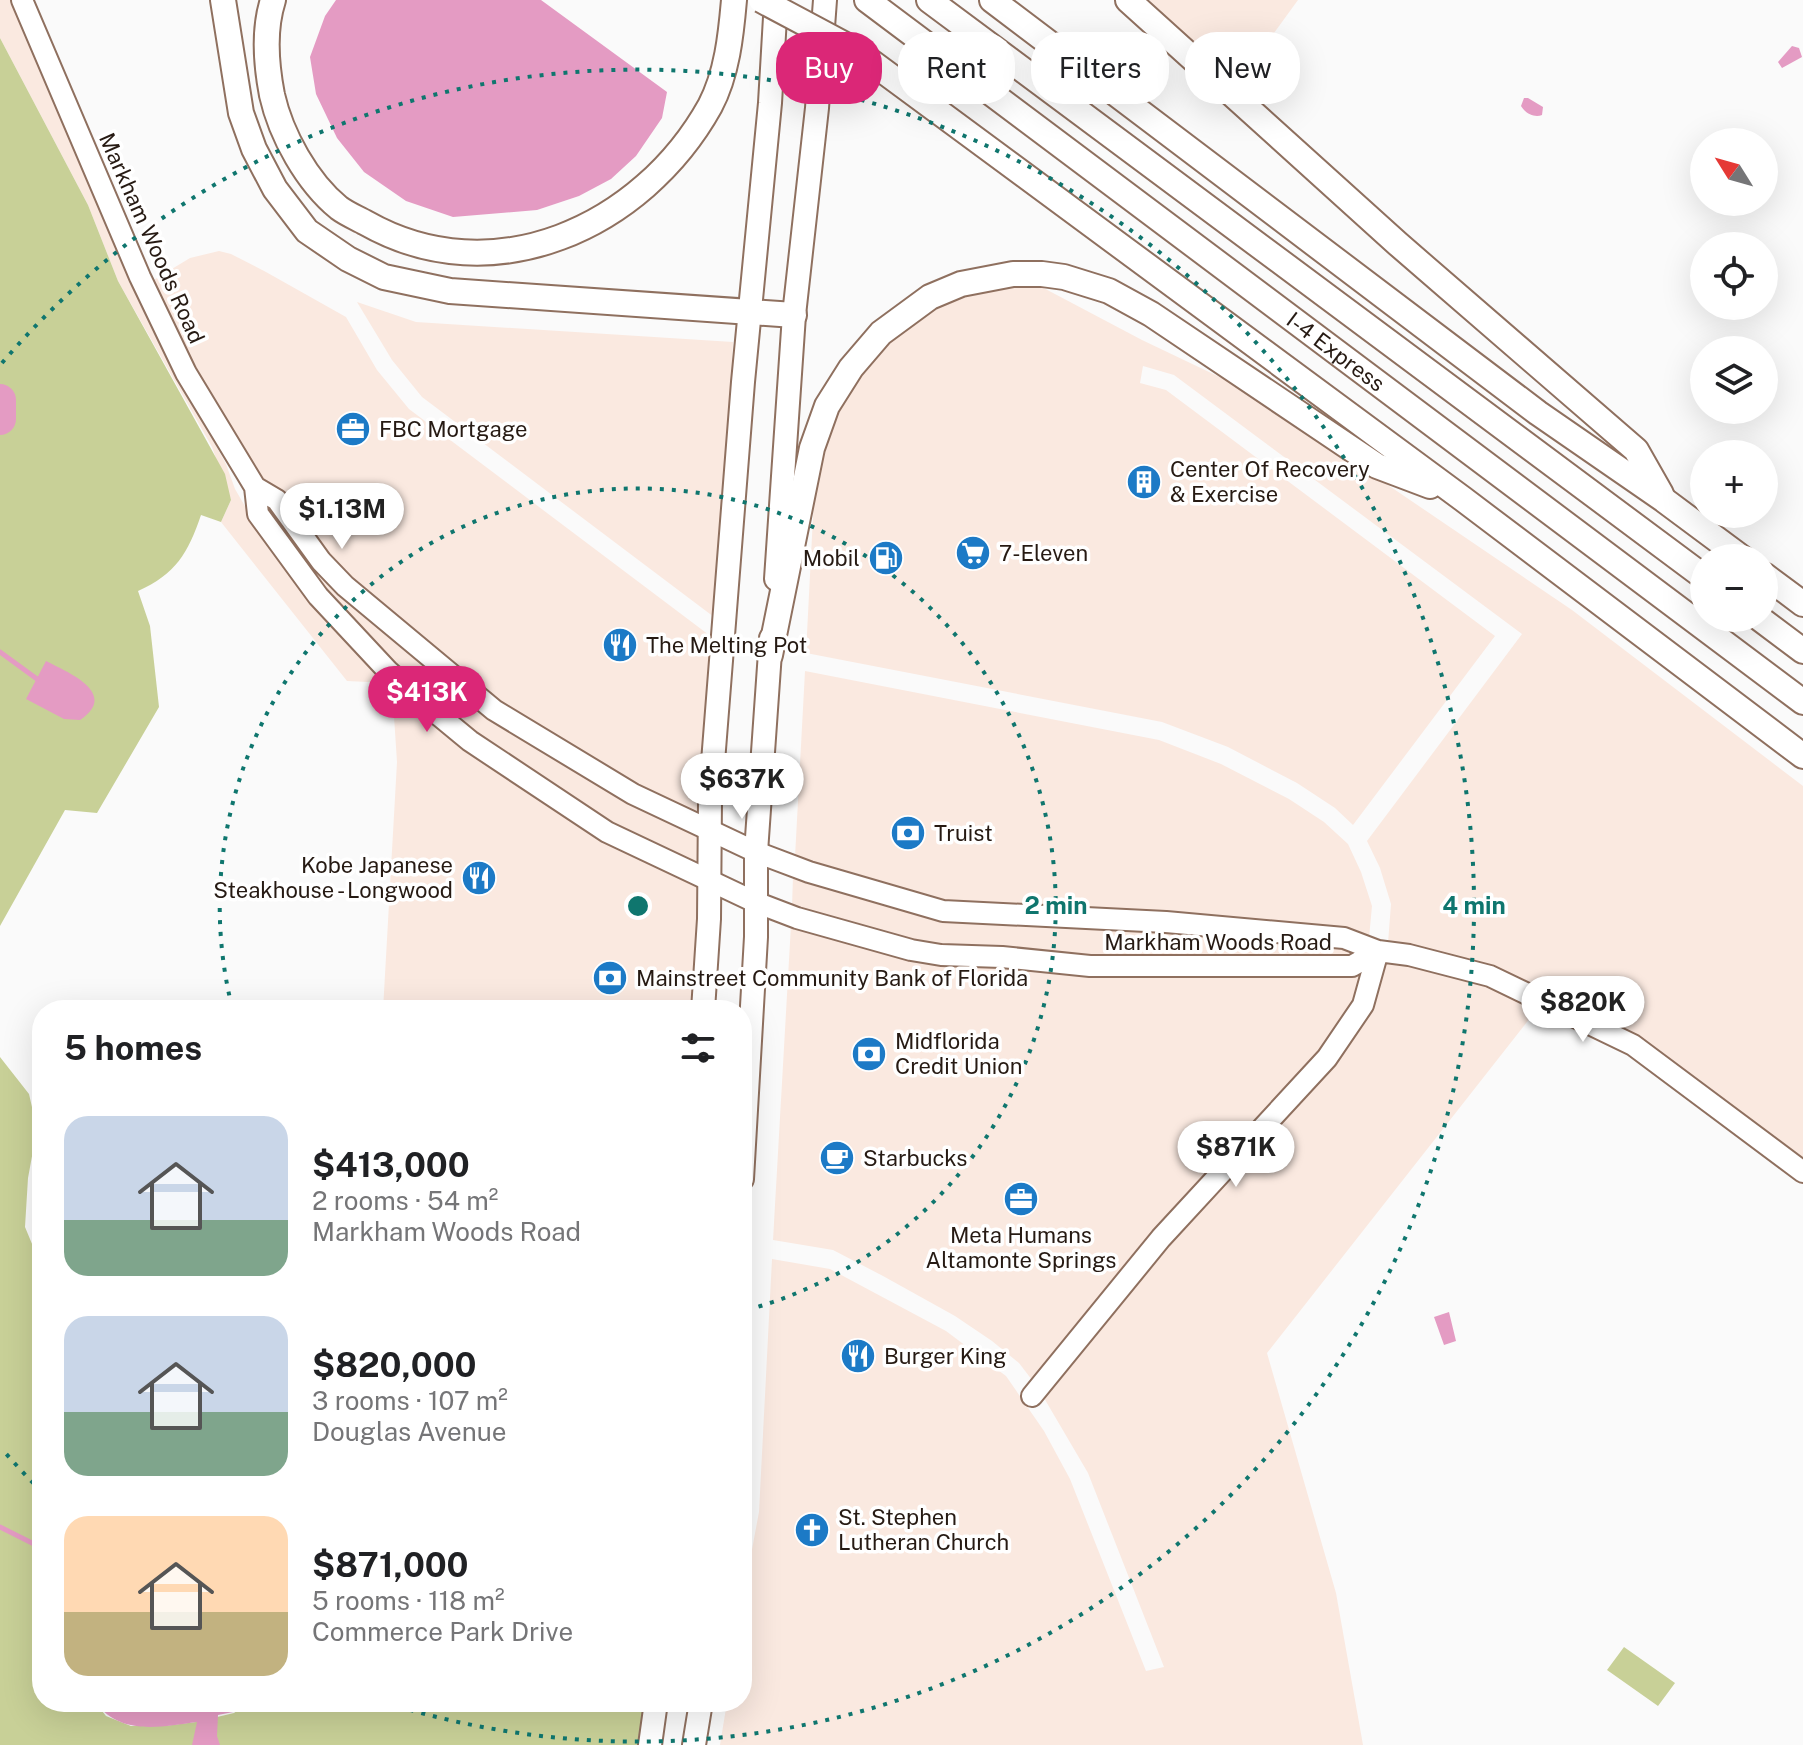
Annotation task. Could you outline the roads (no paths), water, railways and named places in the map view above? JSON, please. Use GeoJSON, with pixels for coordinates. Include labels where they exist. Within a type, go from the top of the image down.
{"type":"FeatureCollection","features":[{"type":"Feature","properties":{"kind":"highway"},"geometry":{"type":"LineString","coordinates":[[223,0],[241,113],[254,149],[275,189],[307,231],[348,259],[384,277],[450,291],[794,315]]}},
{"type":"Feature","properties":{"kind":"highway"},"geometry":{"type":"LineString","coordinates":[[273,0],[267,17],[266,66],[278,120],[302,166],[339,208],[394,239],[448,252],[504,252],[562,239],[621,207],[675,156],[711,104],[730,44],[734,0]]}},
{"type":"Feature","properties":{"kind":"highway"},"geometry":{"type":"LineString","coordinates":[[761,0],[821,32]]}},
{"type":"Feature","properties":{"kind":"highway"},"geometry":{"type":"LineString","coordinates":[[790,0],[832,32]]}},
{"type":"Feature","properties":{"kind":"highway","name":"I-4 Express"},"geometry":{"type":"LineString","coordinates":[[867,0],[1803,702]]}},
{"type":"Feature","properties":{"kind":"highway","name":"I-4 Express"},"geometry":{"type":"LineString","coordinates":[[929,0],[1690,567]]}},
{"type":"Feature","properties":{"kind":"highway"},"geometry":{"type":"LineString","coordinates":[[992,0],[1538,413],[1723,544]]}},
{"type":"Feature","properties":{"kind":"highway"},"geometry":{"type":"LineString","coordinates":[[1128,0],[1398,244],[1636,450],[1664,500]]}},
{"type":"Feature","properties":{"kind":"highway"},"geometry":{"type":"LineString","coordinates":[[882,70],[1463,499],[1803,756]]}},
{"type":"Feature","properties":{"kind":"highway"},"geometry":{"type":"LineString","coordinates":[[770,655],[812,448],[829,404],[851,368],[896,320],[945,289],[987,277],[1027,274],[1064,277],[1109,291],[1151,314],[1377,466],[1463,499]]}},
{"type":"Feature","properties":{"kind":"highway"},"geometry":{"type":"LineString","coordinates":[[1778,585],[1803,604]]}},
{"type":"Feature","properties":{"kind":"highway"},"geometry":{"type":"LineString","coordinates":[[1778,632],[1803,651]]}},
{"type":"Feature","properties":{"kind":"main road","name":"Markham Woods Road"},"geometry":{"type":"LineString","coordinates":[[22,0],[153,305],[186,373],[255,487],[258,514],[318,596],[357,639],[424,703],[470,741],[607,832],[708,880],[797,918],[911,950],[1090,966],[1352,966],[1378,951]]}},
{"type":"Feature","properties":{"kind":"main road"},"geometry":{"type":"LineString","coordinates":[[704,1000],[709,919],[708,829],[750,312],[768,131],[776,0]]}},
{"type":"Feature","properties":{"kind":"main road"},"geometry":{"type":"LineString","coordinates":[[752,1006],[756,852],[794,315],[817,108],[825,0]]}},
{"type":"Feature","properties":{"kind":"main road","name":"Markham Woods Road"},"geometry":{"type":"LineString","coordinates":[[255,487],[277,500],[321,561],[345,586],[494,710],[633,794],[756,852],[809,872],[943,911],[1166,922],[1329,936],[1344,938],[1378,951]]}},
{"type":"Feature","properties":{"kind":"main road"},"geometry":{"type":"LineString","coordinates":[[1032,1396],[1161,1238],[1327,1058],[1363,1005],[1378,951],[1409,955],[1490,976],[1633,1045],[1803,1172]]}},
{"type":"Feature","properties":{"kind":"main road"},"geometry":{"type":"LineString","coordinates":[[650,1745],[655,1712]]}},
{"type":"Feature","properties":{"kind":"main road"},"geometry":{"type":"LineString","coordinates":[[694,1745],[699,1712]]}},
{"type":"Feature","properties":{"kind":"waterway"},"geometry":{"type":"LineString","coordinates":[[0,400],[0,419]]}},
{"type":"Feature","properties":{"kind":"waterway"},"geometry":{"type":"LineString","coordinates":[[0,652],[37,679]]}},
{"type":"Feature","properties":{"kind":"waterway"},"geometry":{"type":"LineString","coordinates":[[0,1527],[32,1543]]}},
{"type":"Feature","properties":{"kind":"place","name":"FBC Mortgage"},"geometry":{"type":"Point","coordinates":[353,429]}},
{"type":"Feature","properties":{"kind":"place","name":"Center Of Recovery & Exercise"},"geometry":{"type":"Point","coordinates":[1144,482]}},
{"type":"Feature","properties":{"kind":"place","name":"7-Eleven"},"geometry":{"type":"Point","coordinates":[973,553]}},
{"type":"Feature","properties":{"kind":"place","name":"Mobil"},"geometry":{"type":"Point","coordinates":[886,558]}},
{"type":"Feature","properties":{"kind":"place","name":"The Melting Pot"},"geometry":{"type":"Point","coordinates":[620,645]}},
{"type":"Feature","properties":{"kind":"place","name":"Truist"},"geometry":{"type":"Point","coordinates":[908,833]}},
{"type":"Feature","properties":{"kind":"place","name":"Kobe Japanese Steakhouse - Longwood"},"geometry":{"type":"Point","coordinates":[479,878]}},
{"type":"Feature","properties":{"kind":"place","name":"Mainstreet Community Bank of Florida"},"geometry":{"type":"Point","coordinates":[610,978]}},
{"type":"Feature","properties":{"kind":"place","name":"Midflorida Credit Union"},"geometry":{"type":"Point","coordinates":[869,1054]}},
{"type":"Feature","properties":{"kind":"place","name":"Starbucks"},"geometry":{"type":"Point","coordinates":[837,1158]}},
{"type":"Feature","properties":{"kind":"place","name":"Meta Humans Altamonte Springs"},"geometry":{"type":"Point","coordinates":[1021,1199]}},
{"type":"Feature","properties":{"kind":"place","name":"Burger King"},"geometry":{"type":"Point","coordinates":[858,1356]}},
{"type":"Feature","properties":{"kind":"place","name":"St. Stephen Lutheran Church"},"geometry":{"type":"Point","coordinates":[812,1530]}}]}
